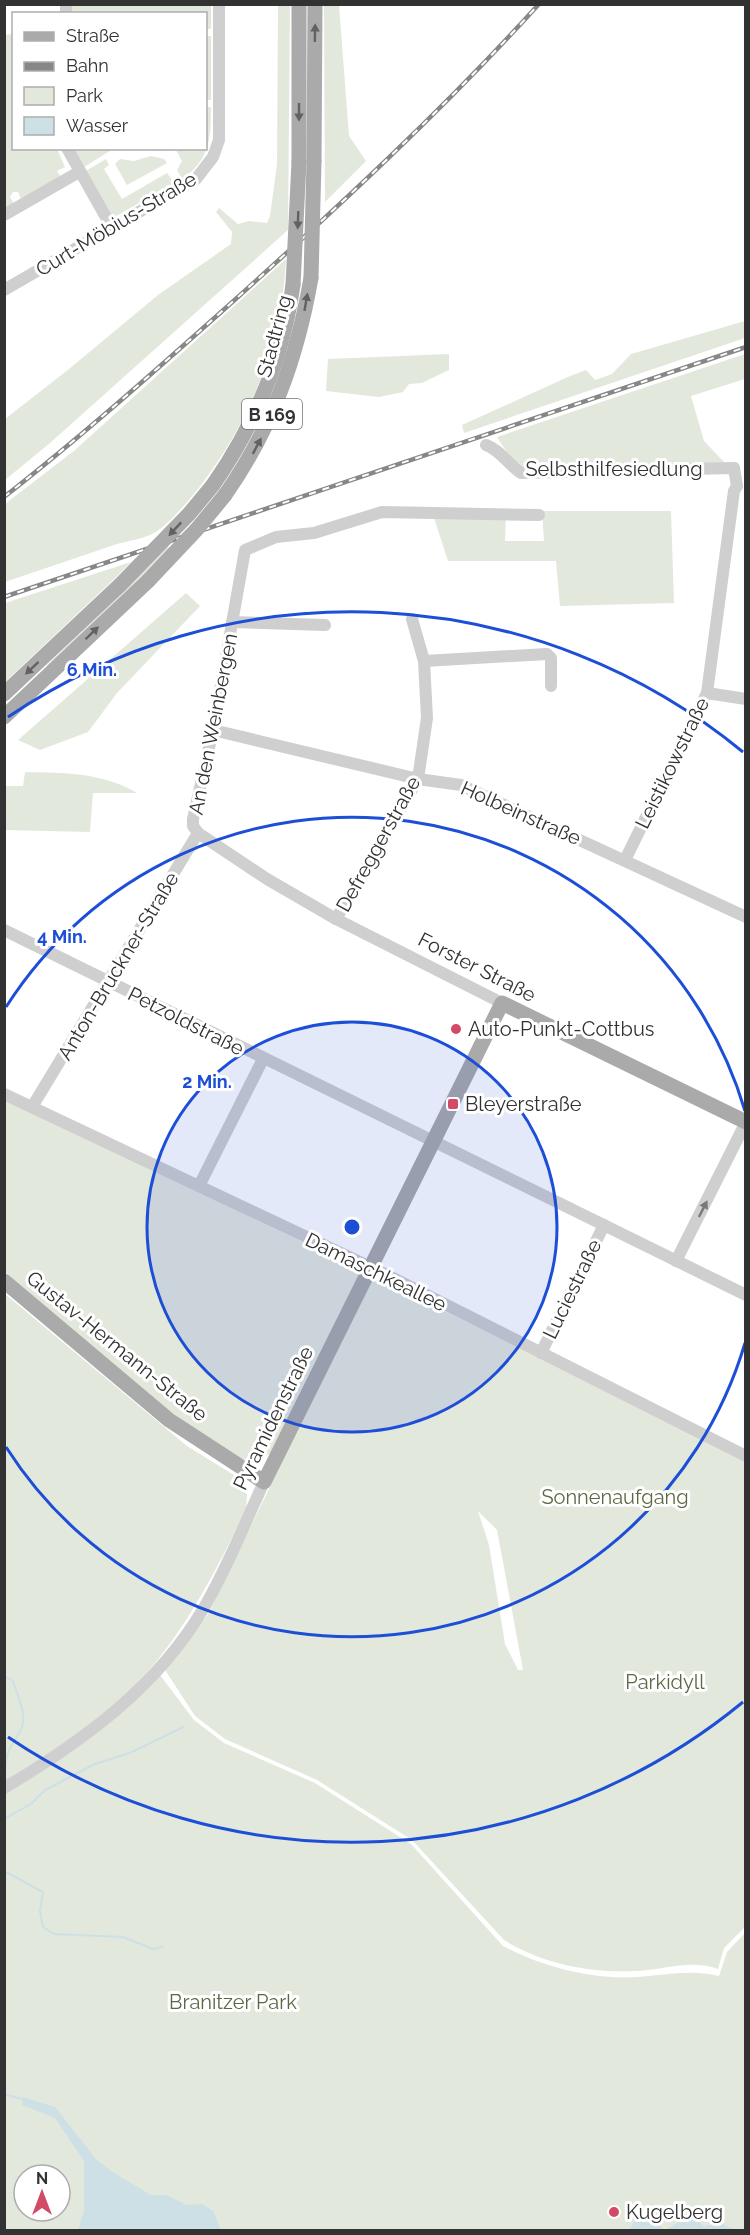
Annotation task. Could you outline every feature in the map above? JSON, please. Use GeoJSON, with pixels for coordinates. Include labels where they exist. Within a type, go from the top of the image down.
{"type":"FeatureCollection","features":[{"type":"Feature","properties":{"kind":"main road","name":"Stadtring"},"geometry":{"type":"LineString","coordinates":[[4,717],[148,581],[197,530],[225,495],[253,453],[275,407],[295,355],[310,278],[299,4]]}},
{"type":"Feature","properties":{"kind":"main road","name":"Stadtring"},"geometry":{"type":"LineString","coordinates":[[4,694],[120,585],[189,514],[213,484],[241,442],[263,397],[281,346],[293,285],[306,162],[315,4]]}},
{"type":"Feature","properties":{"kind":"main road","name":"Forster Straße"},"geometry":{"type":"LineString","coordinates":[[501,1003],[744,1116]]}},
{"type":"Feature","properties":{"kind":"main road","name":"Pyramidenstraße"},"geometry":{"type":"LineString","coordinates":[[264,1482],[501,1003]]}},
{"type":"Feature","properties":{"kind":"main road","name":"Gustav-Hermann-Straße"},"geometry":{"type":"LineString","coordinates":[[4,1281],[168,1420],[264,1482]]}},
{"type":"Feature","properties":{"kind":"street","name":"Curt-Möbius-Straße"},"geometry":{"type":"LineString","coordinates":[[4,290],[196,179],[205,170],[217,149],[219,131],[219,4]]}},
{"type":"Feature","properties":{"kind":"street"},"geometry":{"type":"LineString","coordinates":[[69,150],[79,172],[112,228]]}},
{"type":"Feature","properties":{"kind":"street"},"geometry":{"type":"LineString","coordinates":[[4,215],[79,172]]}},
{"type":"Feature","properties":{"kind":"street","name":"Selbsthilfesiedlung"},"geometry":{"type":"LineString","coordinates":[[486,445],[496,449],[506,463],[521,473],[734,468],[742,485]]}},
{"type":"Feature","properties":{"kind":"street","name":"Leistikowstraße"},"geometry":{"type":"LineString","coordinates":[[626,860],[707,693],[734,491],[742,485]]}},
{"type":"Feature","properties":{"kind":"street","name":"An den Weinbergen"},"geometry":{"type":"LineString","coordinates":[[196,830],[245,550],[276,537],[314,533],[382,512],[539,514]]}},
{"type":"Feature","properties":{"kind":"street","name":"Defreggerstraße"},"geometry":{"type":"LineString","coordinates":[[336,919],[418,778],[427,718],[424,661],[412,619]]}},
{"type":"Feature","properties":{"kind":"street","name":"An den Weinbergen"},"geometry":{"type":"LineString","coordinates":[[232,622],[325,625]]}},
{"type":"Feature","properties":{"kind":"street"},"geometry":{"type":"LineString","coordinates":[[424,661],[547,654],[551,658],[551,686]]}},
{"type":"Feature","properties":{"kind":"street"},"geometry":{"type":"LineString","coordinates":[[707,693],[746,699]]}},
{"type":"Feature","properties":{"kind":"street","name":"Holbeinstraße"},"geometry":{"type":"LineString","coordinates":[[213,730],[418,778],[461,785],[746,917]]}},
{"type":"Feature","properties":{"kind":"street","name":"Forster Straße"},"geometry":{"type":"LineString","coordinates":[[196,830],[267,879],[336,919],[501,1003]]}},
{"type":"Feature","properties":{"kind":"street","name":"Anton-Bruckner-Straße"},"geometry":{"type":"LineString","coordinates":[[33,1107],[196,830]]}},
{"type":"Feature","properties":{"kind":"street","name":"Petzoldstraße"},"geometry":{"type":"LineString","coordinates":[[4,930],[434,1142]]}},
{"type":"Feature","properties":{"kind":"street"},"geometry":{"type":"LineString","coordinates":[[199,1186],[263,1059]]}},
{"type":"Feature","properties":{"kind":"street","name":"Damaschkeallee"},"geometry":{"type":"LineString","coordinates":[[4,1094],[370,1267],[746,1456]]}},
{"type":"Feature","properties":{"kind":"street"},"geometry":{"type":"LineString","coordinates":[[676,1261],[744,1116]]}},
{"type":"Feature","properties":{"kind":"street"},"geometry":{"type":"LineString","coordinates":[[434,1142],[746,1295]]}},
{"type":"Feature","properties":{"kind":"street","name":"Luciestraße"},"geometry":{"type":"LineString","coordinates":[[541,1353],[604,1225]]}},
{"type":"Feature","properties":{"kind":"street","name":"Pyramidenstraße"},"geometry":{"type":"LineString","coordinates":[[4,1788],[55,1758],[103,1723],[132,1698],[165,1661],[205,1606],[264,1482]]}},
{"type":"Feature","properties":{"kind":"green space"},"geometry":{"type":"Polygon","coordinates":[[[69,5],[211,5],[211,29],[207,29],[207,12],[69,12],[69,5]]]}},
{"type":"Feature","properties":{"kind":"green space"},"geometry":{"type":"Polygon","coordinates":[[[278,5],[290,5],[288,230],[50,443],[5,480],[5,419],[158,295],[231,244],[232,232],[216,212],[219,208],[238,224],[249,221],[267,223],[277,164],[278,5]]]}},
{"type":"Feature","properties":{"kind":"green space"},"geometry":{"type":"Polygon","coordinates":[[[324,5],[339,5],[349,136],[366,161],[325,202],[324,5]]]}},
{"type":"Feature","properties":{"kind":"green space"},"geometry":{"type":"Polygon","coordinates":[[[12,34],[12,150],[57,150],[65,167],[57,171],[62,179],[22,201],[18,192],[13,192],[10,197],[14,204],[4,208],[4,35],[12,34]]]}},
{"type":"Feature","properties":{"kind":"green space"},"geometry":{"type":"Polygon","coordinates":[[[207,36],[211,36],[211,100],[207,100],[207,36]]]}},
{"type":"Feature","properties":{"kind":"green space"},"geometry":{"type":"Polygon","coordinates":[[[207,107],[211,107],[210,129],[207,148],[207,107]]]}},
{"type":"Feature","properties":{"kind":"green space"},"geometry":{"type":"Polygon","coordinates":[[[72,150],[111,150],[81,169],[72,150]]]}},
{"type":"Feature","properties":{"kind":"green space"},"geometry":{"type":"Polygon","coordinates":[[[176,150],[206,150],[198,164],[182,179],[177,170],[182,161],[176,150]]]}},
{"type":"Feature","properties":{"kind":"green space"},"geometry":{"type":"Polygon","coordinates":[[[151,156],[164,159],[167,163],[127,185],[115,164],[120,159],[134,161],[151,156]]]}},
{"type":"Feature","properties":{"kind":"green space"},"geometry":{"type":"Polygon","coordinates":[[[106,159],[109,165],[104,169],[122,199],[167,173],[174,183],[113,218],[84,172],[106,159]]]}},
{"type":"Feature","properties":{"kind":"green space"},"geometry":{"type":"Polygon","coordinates":[[[286,259],[277,325],[269,356],[257,387],[228,446],[189,500],[167,524],[152,534],[5,582],[5,504],[75,450],[286,259]]]}},
{"type":"Feature","properties":{"kind":"green space"},"geometry":{"type":"Polygon","coordinates":[[[745,321],[745,338],[464,433],[462,425],[570,376],[586,370],[595,380],[612,374],[631,354],[745,321]]]}},
{"type":"Feature","properties":{"kind":"green space"},"geometry":{"type":"Polygon","coordinates":[[[449,354],[449,370],[422,383],[409,384],[403,392],[379,397],[326,391],[328,359],[449,354]]]}},
{"type":"Feature","properties":{"kind":"green space"},"geometry":{"type":"Polygon","coordinates":[[[745,354],[745,379],[691,396],[704,441],[726,464],[522,468],[513,462],[497,437],[745,354]]]}},
{"type":"Feature","properties":{"kind":"green space"},"geometry":{"type":"Polygon","coordinates":[[[542,511],[671,511],[674,603],[560,606],[556,561],[448,561],[433,515],[506,515],[505,541],[544,541],[542,511]]]}},
{"type":"Feature","properties":{"kind":"green space"},"geometry":{"type":"Polygon","coordinates":[[[176,545],[48,666],[47,665],[166,548],[176,545]]]}},
{"type":"Feature","properties":{"kind":"green space"},"geometry":{"type":"Polygon","coordinates":[[[131,562],[114,579],[5,682],[5,603],[131,562]]]}},
{"type":"Feature","properties":{"kind":"green space"},"geometry":{"type":"Polygon","coordinates":[[[186,593],[200,606],[117,693],[88,732],[40,750],[18,740],[186,593]]]}},
{"type":"Feature","properties":{"kind":"green space"},"geometry":{"type":"Polygon","coordinates":[[[25,772],[96,777],[137,793],[93,793],[90,832],[5,830],[5,786],[23,786],[25,772]]]}},
{"type":"Feature","properties":{"kind":"green space"},"geometry":{"type":"Polygon","coordinates":[[[5,1099],[363,1271],[272,1452],[260,1459],[241,1458],[177,1417],[126,1378],[5,1272],[5,1099]]]}},
{"type":"Feature","properties":{"kind":"green space"},"geometry":{"type":"Polygon","coordinates":[[[372,1275],[745,1461],[745,1927],[724,1948],[718,1969],[698,1965],[636,1971],[584,1968],[551,1961],[504,1940],[412,1840],[317,1780],[225,1739],[195,1716],[165,1670],[209,1613],[372,1275]],[[478,1511],[489,1545],[505,1644],[518,1670],[523,1670],[497,1530],[478,1511]]]}},
{"type":"Feature","properties":{"kind":"green space"},"geometry":{"type":"Polygon","coordinates":[[[5,1294],[187,1446],[237,1477],[247,1494],[246,1510],[218,1565],[187,1618],[151,1668],[130,1691],[95,1722],[5,1781],[5,1294]]]}},
{"type":"Feature","properties":{"kind":"green space","name":"Branitzer Park"},"geometry":{"type":"Polygon","coordinates":[[[160,1675],[194,1720],[224,1743],[315,1783],[411,1844],[503,1946],[534,1960],[585,1974],[603,1976],[637,1977],[688,1973],[719,1976],[727,1952],[745,1933],[745,2230],[5,2230],[5,1793],[87,1739],[124,1709],[160,1675]]]}},
{"type":"Feature","properties":{"kind":"water"},"geometry":{"type":"Polygon","coordinates":[[[23,2097],[55,2107],[96,2159],[111,2171],[151,2195],[166,2195],[187,2205],[202,2204],[213,2211],[221,2230],[78,2230],[84,2211],[84,2161],[55,2118],[22,2105],[23,2097]]]}},
{"type":"Feature","properties":{"kind":"water"},"geometry":{"type":"Polygon","coordinates":[[[681,2216],[695,2219],[704,2226],[722,2224],[737,2230],[665,2230],[676,2224],[681,2216]]]}},
{"type":"Feature","properties":{"kind":"water"},"geometry":{"type":"Polygon","coordinates":[[[638,2217],[659,2225],[664,2230],[629,2230],[638,2217]]]}},
{"type":"Feature","properties":{"kind":"waterway"},"geometry":{"type":"LineString","coordinates":[[4,1676],[13,1681],[23,1716],[22,1727],[9,1750],[6,1766]]}},
{"type":"Feature","properties":{"kind":"waterway"},"geometry":{"type":"LineString","coordinates":[[4,1819],[31,1804],[45,1790],[95,1764],[130,1753],[183,1727]]}},
{"type":"Feature","properties":{"kind":"waterway"},"geometry":{"type":"LineString","coordinates":[[4,1871],[43,1892],[40,1911],[43,1927],[54,1934],[123,1937],[153,1949],[163,1947]]}},
{"type":"Feature","properties":{"kind":"waterway"},"geometry":{"type":"LineString","coordinates":[[4,2094],[25,2100]]}},
{"type":"Feature","properties":{"kind":"railway"},"geometry":{"type":"LineString","coordinates":[[4,497],[118,402],[309,233],[465,83],[539,4]]}},
{"type":"Feature","properties":{"kind":"railway"},"geometry":{"type":"LineString","coordinates":[[4,597],[746,347]]}},
{"type":"Feature","properties":{"kind":"place","name":"Auto-Punkt-Cottbus"},"geometry":{"type":"Point","coordinates":[456,1029]}},
{"type":"Feature","properties":{"kind":"place","name":"Bleyerstraße"},"geometry":{"type":"Point","coordinates":[453,1104]}},
{"type":"Feature","properties":{"kind":"place","name":"Kugelberg"},"geometry":{"type":"Point","coordinates":[614,2212]}},
{"type":"Feature","properties":{"kind":"park label","name":"Sonnenaufgang"},"geometry":{"type":"Point","coordinates":[615,1497]}},
{"type":"Feature","properties":{"kind":"park label","name":"Parkidyll"},"geometry":{"type":"Point","coordinates":[665,1682]}}]}
